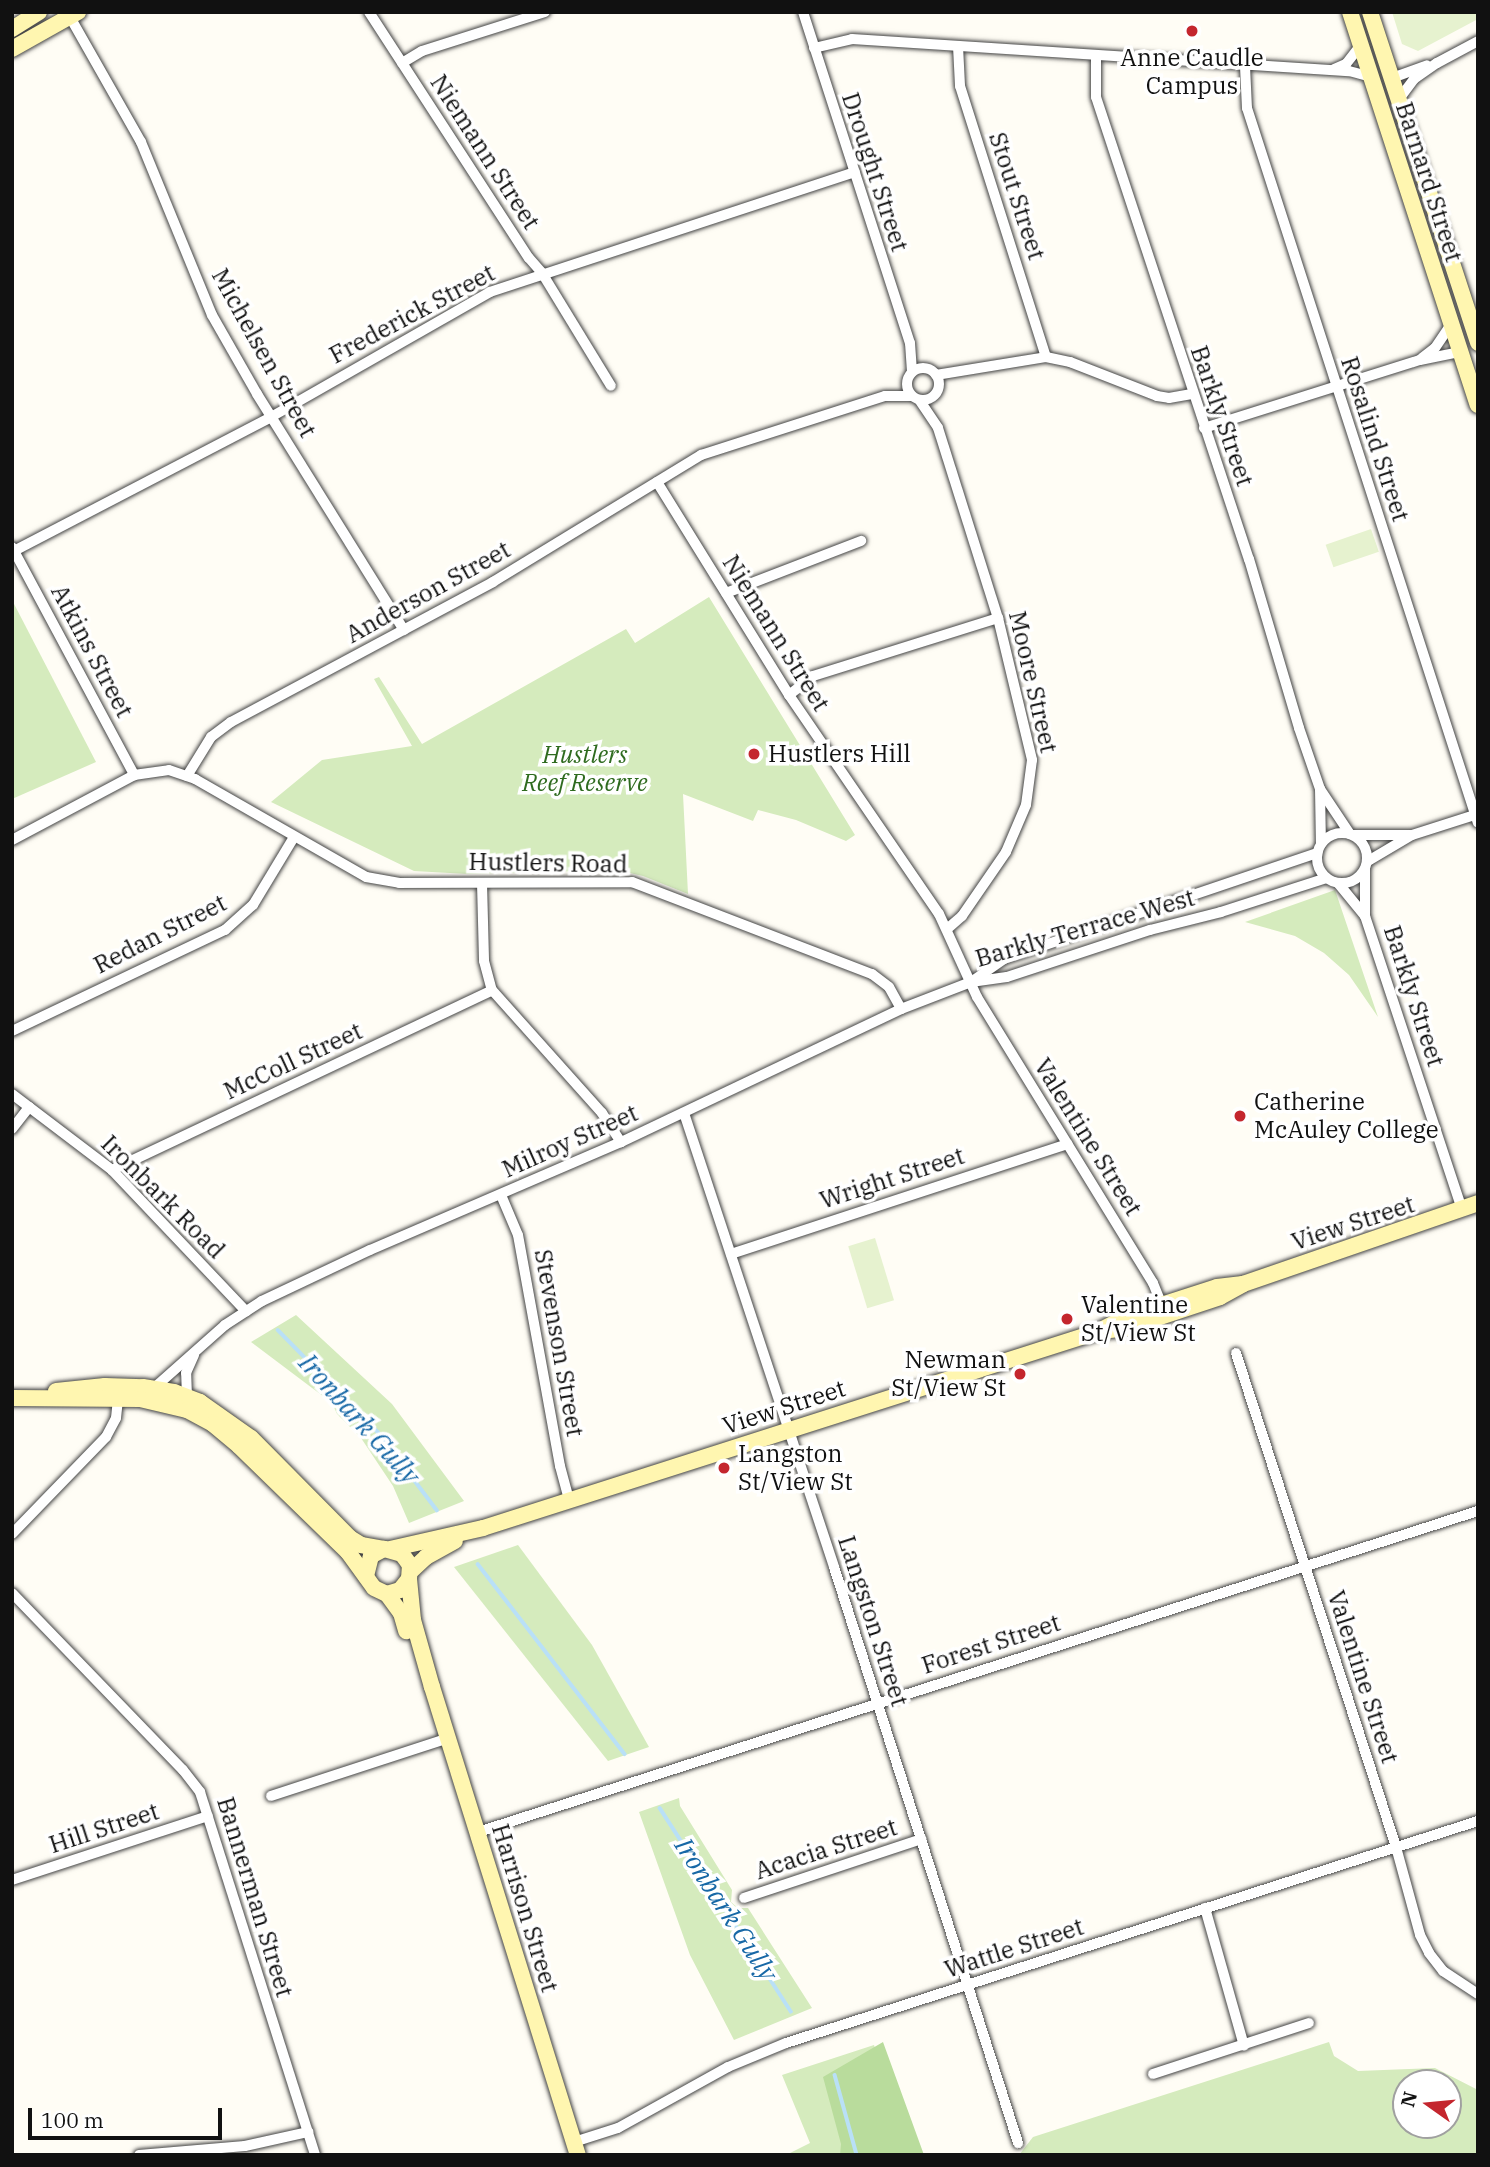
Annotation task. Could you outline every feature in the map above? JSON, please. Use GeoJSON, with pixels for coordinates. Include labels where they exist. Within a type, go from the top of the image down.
{"type":"FeatureCollection","features":[{"type":"Feature","properties":{"kind":"street"},"geometry":{"type":"LineString","coordinates":[[12,29],[39,12]]}},
{"type":"Feature","properties":{"kind":"street","name":"Niemann Street"},"geometry":{"type":"LineString","coordinates":[[369,12],[529,258],[542,273],[611,386]]}},
{"type":"Feature","properties":{"kind":"street"},"geometry":{"type":"LineString","coordinates":[[402,63],[422,51],[545,12]]}},
{"type":"Feature","properties":{"kind":"street","name":"Drought Street"},"geometry":{"type":"LineString","coordinates":[[803,12],[910,343],[932,372]]}},
{"type":"Feature","properties":{"kind":"street","name":"Barnard Street"},"geometry":{"type":"LineString","coordinates":[[1350,12],[1478,405]]}},
{"type":"Feature","properties":{"kind":"street","name":"Barnard Street"},"geometry":{"type":"LineString","coordinates":[[1370,12],[1478,343]]}},
{"type":"Feature","properties":{"kind":"street"},"geometry":{"type":"LineString","coordinates":[[12,49],[72,14]]}},
{"type":"Feature","properties":{"kind":"street","name":"Michelsen Street"},"geometry":{"type":"LineString","coordinates":[[72,14],[141,142],[212,315],[271,416],[404,630]]}},
{"type":"Feature","properties":{"kind":"street"},"geometry":{"type":"LineString","coordinates":[[814,48],[852,39],[1328,71],[1371,77]]}},
{"type":"Feature","properties":{"kind":"street"},"geometry":{"type":"LineString","coordinates":[[1399,99],[1414,79],[1478,41]]}},
{"type":"Feature","properties":{"kind":"street","name":"Stout Street"},"geometry":{"type":"LineString","coordinates":[[958,46],[960,86],[1046,357]]}},
{"type":"Feature","properties":{"kind":"street"},"geometry":{"type":"LineString","coordinates":[[1328,71],[1346,64],[1360,46]]}},
{"type":"Feature","properties":{"kind":"street","name":"Barkly Street"},"geometry":{"type":"LineString","coordinates":[[1096,55],[1096,97],[1320,789],[1352,835]]}},
{"type":"Feature","properties":{"kind":"street"},"geometry":{"type":"LineString","coordinates":[[1414,210],[1400,137],[1386,92],[1392,78],[1437,63]]}},
{"type":"Feature","properties":{"kind":"street","name":"Rosalind Street"},"geometry":{"type":"LineString","coordinates":[[1245,66],[1247,108],[1477,818]]}},
{"type":"Feature","properties":{"kind":"street","name":"Frederick Street"},"geometry":{"type":"LineString","coordinates":[[13,549],[271,416],[490,292],[855,172]]}},
{"type":"Feature","properties":{"kind":"street"},"geometry":{"type":"LineString","coordinates":[[1204,428],[1420,360],[1466,350],[1468,342],[1442,257],[1438,220]]}},
{"type":"Feature","properties":{"kind":"street"},"geometry":{"type":"LineString","coordinates":[[1420,360],[1435,348],[1451,324]]}},
{"type":"Feature","properties":{"kind":"street","name":"Drought Street"},"geometry":{"type":"LineString","coordinates":[[910,343],[909,376],[916,398]]}},
{"type":"Feature","properties":{"kind":"street"},"geometry":{"type":"LineString","coordinates":[[909,376],[932,372],[964,372],[1046,357],[1070,362],[1157,396],[1169,398],[1192,394]]}},
{"type":"Feature","properties":{"kind":"street","name":"Moore Street"},"geometry":{"type":"LineString","coordinates":[[932,372],[937,392],[938,428],[998,618],[1030,742],[1030,783],[1026,805],[1006,852],[962,916],[947,929]]}},
{"type":"Feature","properties":{"kind":"street","name":"Anderson Street"},"geometry":{"type":"LineString","coordinates":[[187,776],[202,748],[220,730],[512,571],[701,455],[885,396],[916,398],[937,392],[964,372]]}},
{"type":"Feature","properties":{"kind":"street","name":"Anderson Street"},"geometry":{"type":"LineString","coordinates":[[885,396],[909,376]]}},
{"type":"Feature","properties":{"kind":"street","name":"Moore Street"},"geometry":{"type":"LineString","coordinates":[[916,398],[938,428]]}},
{"type":"Feature","properties":{"kind":"street","name":"Niemann Street"},"geometry":{"type":"LineString","coordinates":[[657,482],[789,695],[947,929],[971,982]]}},
{"type":"Feature","properties":{"kind":"street"},"geometry":{"type":"LineString","coordinates":[[726,593],[860,541]]}},
{"type":"Feature","properties":{"kind":"street","name":"Atkins Street"},"geometry":{"type":"LineString","coordinates":[[13,549],[134,775]]}},
{"type":"Feature","properties":{"kind":"street"},"geometry":{"type":"LineString","coordinates":[[789,695],[813,676],[998,618]]}},
{"type":"Feature","properties":{"kind":"street"},"geometry":{"type":"LineString","coordinates":[[12,840],[134,775],[159,770],[187,776]]}},
{"type":"Feature","properties":{"kind":"street","name":"Hustlers Road"},"geometry":{"type":"LineString","coordinates":[[187,776],[366,877],[399,883],[632,882],[872,974],[889,987],[901,1009]]}},
{"type":"Feature","properties":{"kind":"street","name":"Barkly Street"},"geometry":{"type":"LineString","coordinates":[[1319,848],[1320,789]]}},
{"type":"Feature","properties":{"kind":"street"},"geometry":{"type":"LineString","coordinates":[[1412,835],[1366,865],[1354,881],[1338,883],[1326,878],[1318,866],[1319,848],[1334,834],[1412,835],[1477,818]]}},
{"type":"Feature","properties":{"kind":"street"},"geometry":{"type":"LineString","coordinates":[[1352,835],[1365,846],[1366,865]]}},
{"type":"Feature","properties":{"kind":"street","name":"Redan Street"},"geometry":{"type":"LineString","coordinates":[[12,1031],[225,930],[253,905],[294,837]]}},
{"type":"Feature","properties":{"kind":"street","name":"Barkly Terrace West"},"geometry":{"type":"LineString","coordinates":[[971,982],[1004,959],[1319,848]]}},
{"type":"Feature","properties":{"kind":"street","name":"Barkly Street"},"geometry":{"type":"LineString","coordinates":[[1365,916],[1366,865]]}},
{"type":"Feature","properties":{"kind":"street","name":"Barkly Terrace West"},"geometry":{"type":"LineString","coordinates":[[971,982],[1007,977],[1150,930],[1221,912],[1326,878]]}},
{"type":"Feature","properties":{"kind":"street"},"geometry":{"type":"LineString","coordinates":[[482,883],[484,961],[492,990],[602,1113],[621,1142]]}},
{"type":"Feature","properties":{"kind":"street","name":"Barkly Street"},"geometry":{"type":"LineString","coordinates":[[1338,883],[1365,916],[1470,1206]]}},
{"type":"Feature","properties":{"kind":"street","name":"Milroy Street"},"geometry":{"type":"LineString","coordinates":[[154,1388],[246,1311],[378,1247],[621,1142],[901,1009],[971,982]]}},
{"type":"Feature","properties":{"kind":"street","name":"Valentine Street"},"geometry":{"type":"LineString","coordinates":[[971,982],[1153,1283],[1164,1310]]}},
{"type":"Feature","properties":{"kind":"street","name":"McColl Street"},"geometry":{"type":"LineString","coordinates":[[112,1170],[492,990]]}},
{"type":"Feature","properties":{"kind":"street","name":"Ironbark Road"},"geometry":{"type":"LineString","coordinates":[[12,1094],[112,1170],[246,1311]]}},
{"type":"Feature","properties":{"kind":"street"},"geometry":{"type":"LineString","coordinates":[[12,1129],[29,1107]]}},
{"type":"Feature","properties":{"kind":"street","name":"Langston Street"},"geometry":{"type":"LineString","coordinates":[[684,1112],[789,1429],[1018,2143]]}},
{"type":"Feature","properties":{"kind":"street","name":"Wright Street"},"geometry":{"type":"LineString","coordinates":[[731,1254],[1067,1144]]}},
{"type":"Feature","properties":{"kind":"street","name":"Stevenson Street"},"geometry":{"type":"LineString","coordinates":[[501,1195],[518,1235],[560,1466],[569,1500]]}},
{"type":"Feature","properties":{"kind":"street","name":"View Street"},"geometry":{"type":"LineString","coordinates":[[387,1549],[483,1528],[1100,1331],[1118,1330],[1164,1310],[1228,1294],[1243,1284],[1470,1206]]}},
{"type":"Feature","properties":{"kind":"street"},"geometry":{"type":"LineString","coordinates":[[177,1398],[195,1352]]}},
{"type":"Feature","properties":{"kind":"street","name":"Valentine Street"},"geometry":{"type":"LineString","coordinates":[[1236,1353],[1396,1847],[1426,1948],[1452,1979],[1478,1994]]}},
{"type":"Feature","properties":{"kind":"street"},"geometry":{"type":"LineString","coordinates":[[12,1397],[84,1387],[154,1388],[177,1398],[240,1428],[350,1538],[362,1545],[402,1554],[410,1575],[400,1590],[387,1594],[374,1588],[348,1552],[240,1446],[177,1398],[12,1397]]}},
{"type":"Feature","properties":{"kind":"street"},"geometry":{"type":"LineString","coordinates":[[12,1534],[106,1437],[116,1418],[118,1398]]}},
{"type":"Feature","properties":{"kind":"street","name":"Forest Street"},"geometry":{"type":"LineString","coordinates":[[478,1832],[1478,1511]]}},
{"type":"Feature","properties":{"kind":"street","name":"View Street"},"geometry":{"type":"LineString","coordinates":[[410,1575],[434,1552],[483,1528]]}},
{"type":"Feature","properties":{"kind":"street"},"geometry":{"type":"LineString","coordinates":[[366,1576],[371,1556],[387,1549]]}},
{"type":"Feature","properties":{"kind":"street","name":"Harrison Street"},"geometry":{"type":"LineString","coordinates":[[410,1575],[413,1620],[432,1687],[576,2148]]}},
{"type":"Feature","properties":{"kind":"street","name":"Bannerman Street"},"geometry":{"type":"LineString","coordinates":[[12,1593],[189,1776],[200,1792],[315,2155]]}},
{"type":"Feature","properties":{"kind":"street","name":"Harrison Street"},"geometry":{"type":"LineString","coordinates":[[387,1594],[401,1614],[410,1643],[432,1687]]}},
{"type":"Feature","properties":{"kind":"street"},"geometry":{"type":"LineString","coordinates":[[271,1796],[448,1738]]}},
{"type":"Feature","properties":{"kind":"street","name":"Hill Street"},"geometry":{"type":"LineString","coordinates":[[12,1880],[208,1816]]}},
{"type":"Feature","properties":{"kind":"street","name":"Wattle Street"},"geometry":{"type":"LineString","coordinates":[[576,2148],[753,2055],[1478,1821]]}},
{"type":"Feature","properties":{"kind":"street","name":"Acacia Street"},"geometry":{"type":"LineString","coordinates":[[744,1898],[921,1839]]}},
{"type":"Feature","properties":{"kind":"street"},"geometry":{"type":"LineString","coordinates":[[1205,1908],[1244,2046]]}},
{"type":"Feature","properties":{"kind":"street"},"geometry":{"type":"LineString","coordinates":[[1153,2074],[1244,2046],[1309,2022]]}},
{"type":"Feature","properties":{"kind":"street"},"geometry":{"type":"LineString","coordinates":[[139,2155],[246,2146],[308,2132]]}},
{"type":"Feature","properties":{"kind":"green space"},"geometry":{"type":"Polygon","coordinates":[[[1392,12],[1478,12],[1478,19],[1418,51],[1402,44],[1392,12]]]}},
{"type":"Feature","properties":{"kind":"green space"},"geometry":{"type":"Polygon","coordinates":[[[1371,529],[1379,552],[1333,567],[1326,545],[1371,529]]]}},
{"type":"Feature","properties":{"kind":"green space","name":"Hustlers Reef Reserve"},"geometry":{"type":"Polygon","coordinates":[[[709,597],[855,835],[846,841],[796,820],[758,810],[753,821],[683,794],[688,894],[643,876],[617,870],[468,874],[414,871],[271,802],[322,760],[412,746],[374,679],[379,677],[422,744],[626,629],[635,643],[709,597]]]}},
{"type":"Feature","properties":{"kind":"green space"},"geometry":{"type":"Polygon","coordinates":[[[12,600],[96,762],[12,799],[12,600]]]}},
{"type":"Feature","properties":{"kind":"green space"},"geometry":{"type":"Polygon","coordinates":[[[1335,890],[1378,1017],[1349,975],[1324,953],[1295,936],[1245,922],[1335,890]]]}},
{"type":"Feature","properties":{"kind":"green space"},"geometry":{"type":"Polygon","coordinates":[[[875,1238],[894,1300],[867,1308],[848,1246],[875,1238]]]}},
{"type":"Feature","properties":{"kind":"green space"},"geometry":{"type":"Polygon","coordinates":[[[296,1315],[392,1404],[464,1501],[409,1523],[393,1486],[361,1438],[337,1414],[332,1403],[251,1342],[296,1315]]]}},
{"type":"Feature","properties":{"kind":"green space"},"geometry":{"type":"Polygon","coordinates":[[[518,1545],[592,1645],[649,1747],[608,1761],[454,1567],[518,1545]]]}},
{"type":"Feature","properties":{"kind":"green space"},"geometry":{"type":"Polygon","coordinates":[[[679,1798],[680,1806],[732,1890],[731,1902],[738,1908],[748,1908],[812,2008],[734,2040],[690,1955],[639,1812],[679,1798]]]}},
{"type":"Feature","properties":{"kind":"green space"},"geometry":{"type":"Polygon","coordinates":[[[883,2042],[924,2155],[840,2155],[841,2144],[823,2077],[883,2042]]]}},
{"type":"Feature","properties":{"kind":"green space"},"geometry":{"type":"Polygon","coordinates":[[[1329,2042],[1334,2056],[1358,2071],[1392,2070],[1392,2139],[1462,2139],[1462,2082],[1478,2090],[1478,2155],[1019,2155],[1033,2137],[1329,2042]]]}},
{"type":"Feature","properties":{"kind":"green space"},"geometry":{"type":"Polygon","coordinates":[[[874,2045],[911,2155],[786,2155],[810,2143],[782,2075],[874,2045]]]}},
{"type":"Feature","properties":{"kind":"waterway","name":"Ironbark Gully"},"geometry":{"type":"LineString","coordinates":[[278,1330],[378,1432],[437,1510]]}},
{"type":"Feature","properties":{"kind":"waterway","name":"Ironbark Gully"},"geometry":{"type":"LineString","coordinates":[[478,1564],[625,1754]]}},
{"type":"Feature","properties":{"kind":"waterway","name":"Ironbark Gully"},"geometry":{"type":"LineString","coordinates":[[660,1808],[791,2011]]}},
{"type":"Feature","properties":{"kind":"waterway","name":"Ironbark Gully"},"geometry":{"type":"LineString","coordinates":[[835,2075],[857,2155]]}},
{"type":"Feature","properties":{"kind":"place","name":"Anne Caudle Campus"},"geometry":{"type":"Point","coordinates":[1192,31]}},
{"type":"Feature","properties":{"kind":"place","name":"Hustlers Hill"},"geometry":{"type":"Point","coordinates":[754,754]}},
{"type":"Feature","properties":{"kind":"place","name":"Catherine McAuley College"},"geometry":{"type":"Point","coordinates":[1240,1116]}},
{"type":"Feature","properties":{"kind":"place","name":"Valentine St/View St"},"geometry":{"type":"Point","coordinates":[1067,1319]}},
{"type":"Feature","properties":{"kind":"place","name":"Newman St/View St"},"geometry":{"type":"Point","coordinates":[1020,1374]}},
{"type":"Feature","properties":{"kind":"place","name":"Langston St/View St"},"geometry":{"type":"Point","coordinates":[724,1468]}}]}
